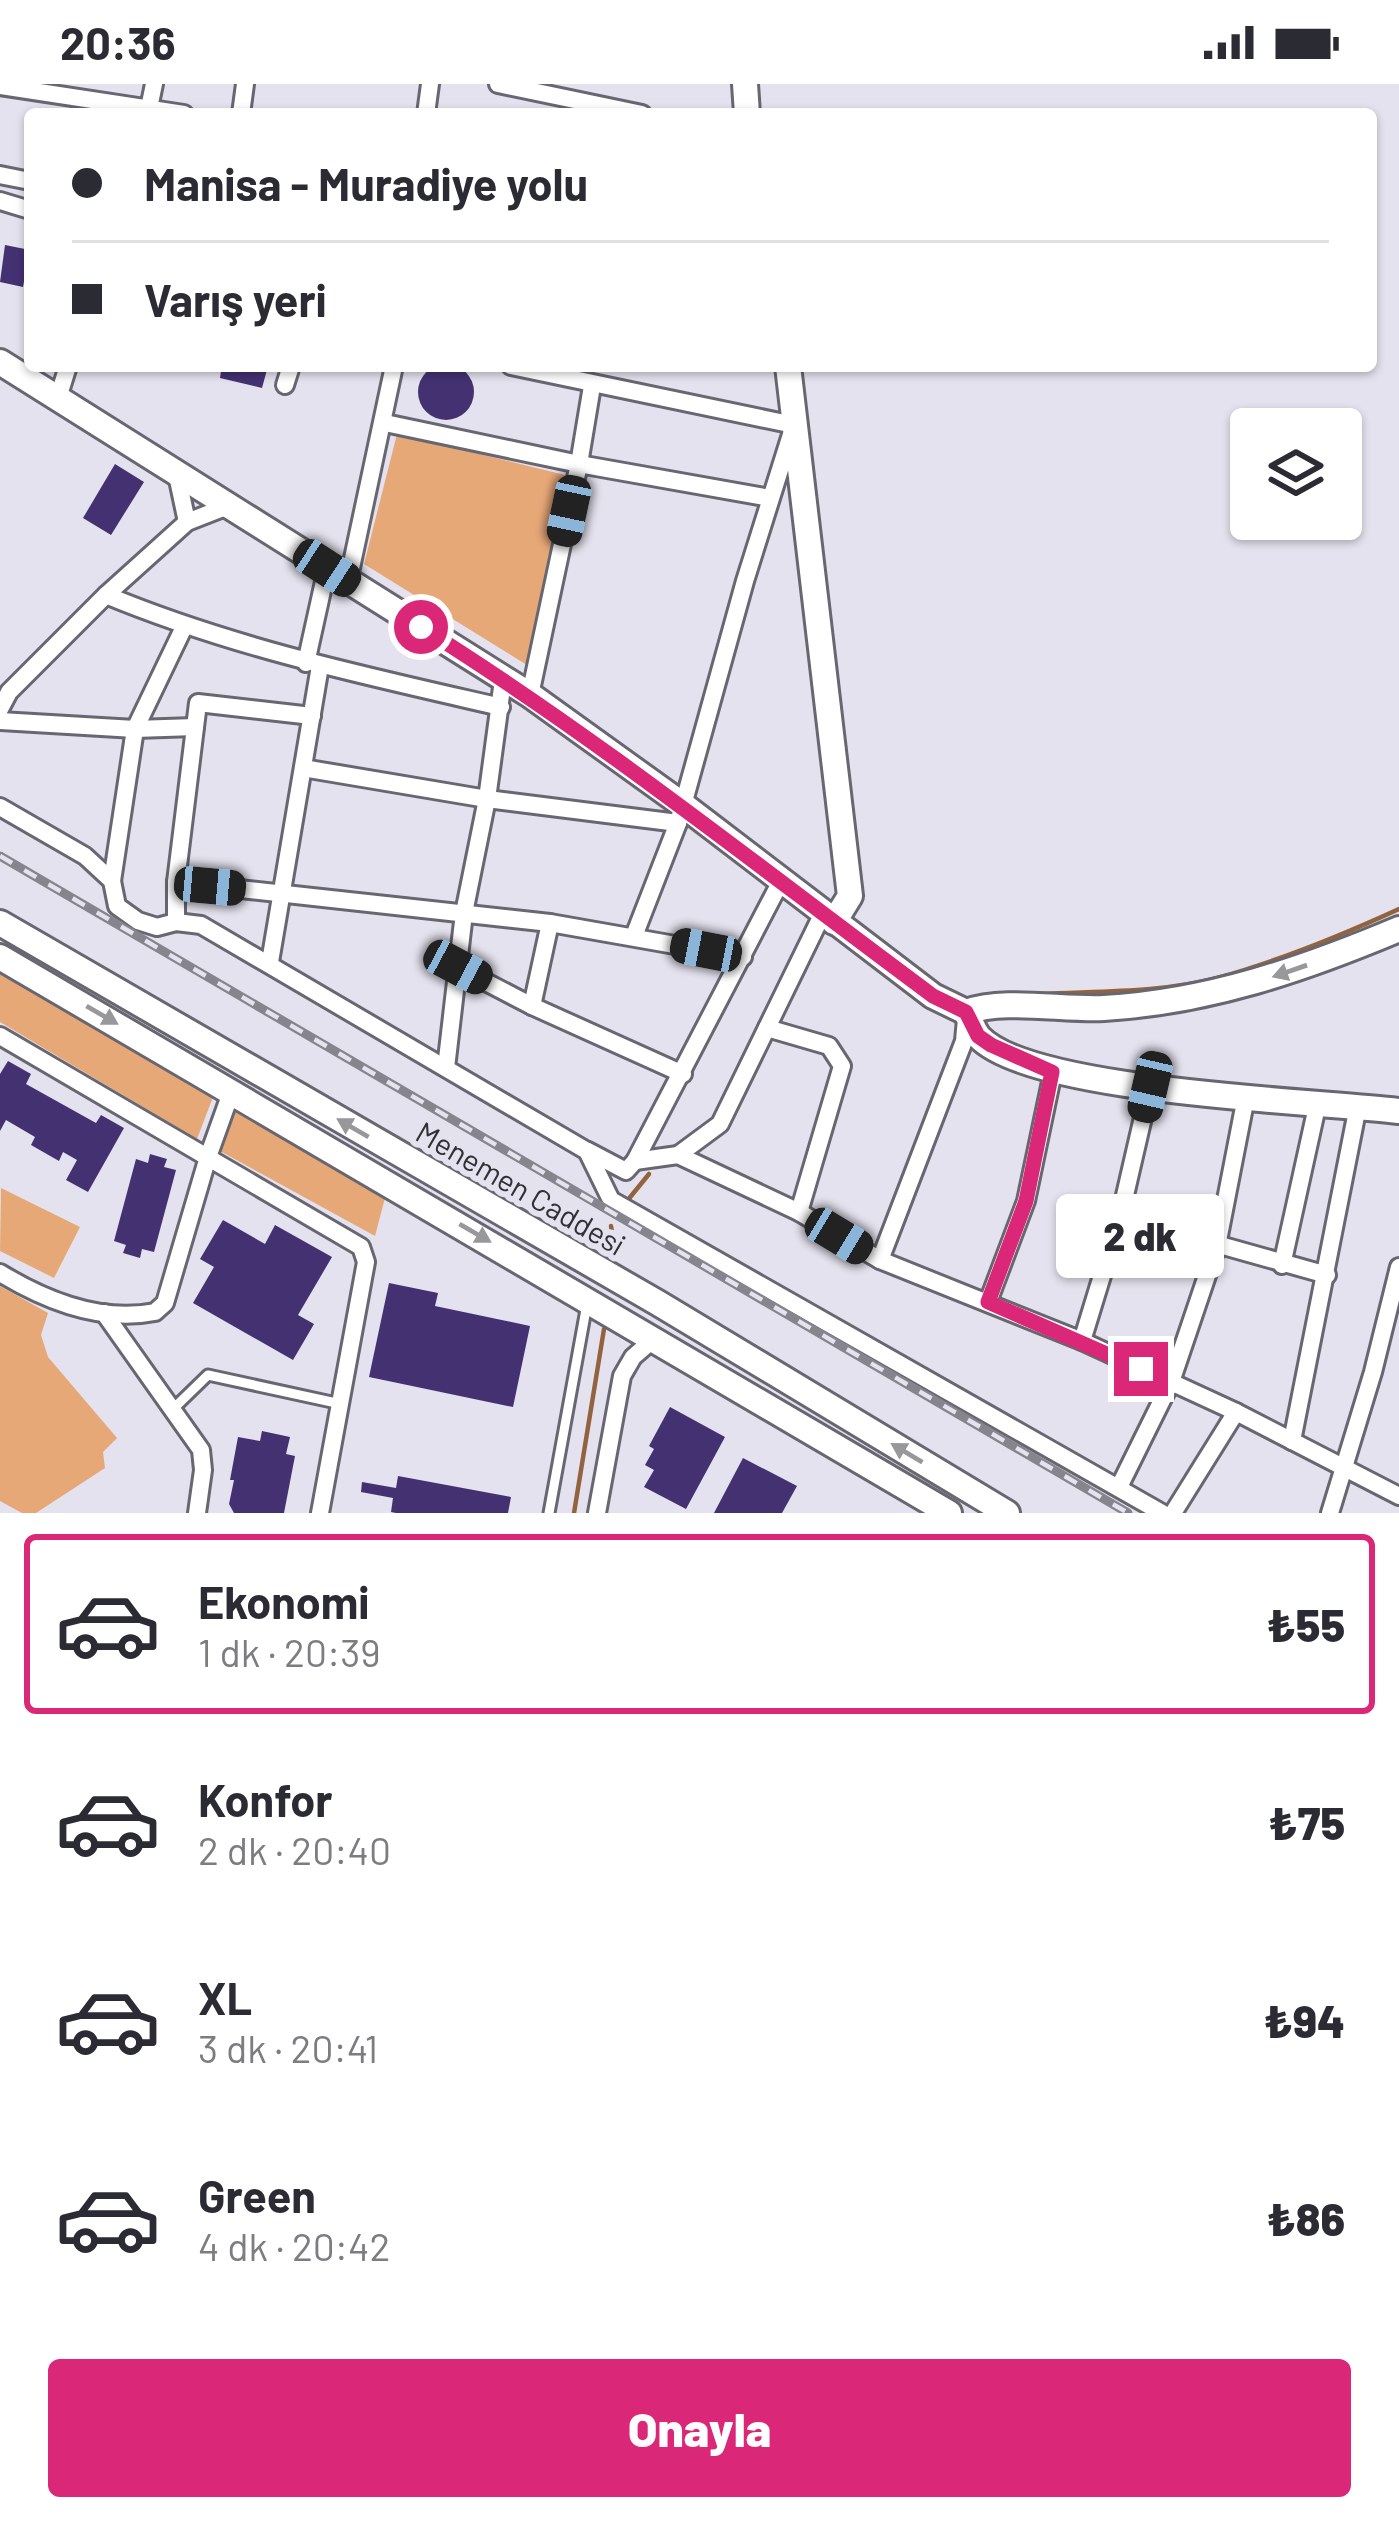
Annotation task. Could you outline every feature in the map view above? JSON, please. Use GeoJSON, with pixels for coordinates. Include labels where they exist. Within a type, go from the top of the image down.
{"type":"FeatureCollection","features":[{"type":"Feature","properties":{"kind":"main road"},"geometry":{"type":"LineString","coordinates":[[0,362],[530,695],[680,814],[781,881],[933,996],[966,1012],[978,1036],[991,1045],[1052,1072],[1150,1087],[1399,1111]]}},
{"type":"Feature","properties":{"kind":"main road"},"geometry":{"type":"LineString","coordinates":[[789,372],[850,896],[828,918]]}},
{"type":"Feature","properties":{"kind":"main road","name":"Menemen Caddesi"},"geometry":{"type":"LineString","coordinates":[[0,923],[658,1303],[1007,1513]]}},
{"type":"Feature","properties":{"kind":"main road"},"geometry":{"type":"LineString","coordinates":[[966,1012],[986,1004],[1103,1008],[1187,1000],[1269,978],[1399,928]]}},
{"type":"Feature","properties":{"kind":"main road","name":"Menemen Caddesi"},"geometry":{"type":"LineString","coordinates":[[0,957],[949,1513]]}},
{"type":"Feature","properties":{"kind":"street"},"geometry":{"type":"LineString","coordinates":[[498,84],[613,108]]}},
{"type":"Feature","properties":{"kind":"street"},"geometry":{"type":"LineString","coordinates":[[0,86],[137,108]]}},
{"type":"Feature","properties":{"kind":"street"},"geometry":{"type":"LineString","coordinates":[[58,398],[66,372]]}},
{"type":"Feature","properties":{"kind":"street"},"geometry":{"type":"LineString","coordinates":[[285,386],[289,372]]}},
{"type":"Feature","properties":{"kind":"street"},"geometry":{"type":"LineString","coordinates":[[349,582],[393,372]]}},
{"type":"Feature","properties":{"kind":"street"},"geometry":{"type":"LineString","coordinates":[[535,372],[794,425],[680,814],[634,936]]}},
{"type":"Feature","properties":{"kind":"street"},"geometry":{"type":"LineString","coordinates":[[530,695],[592,386]]}},
{"type":"Feature","properties":{"kind":"street"},"geometry":{"type":"LineString","coordinates":[[385,423],[770,498]]}},
{"type":"Feature","properties":{"kind":"street"},"geometry":{"type":"LineString","coordinates":[[177,475],[187,522]]}},
{"type":"Feature","properties":{"kind":"street"},"geometry":{"type":"LineString","coordinates":[[0,709],[9,692],[106,595],[187,522],[228,506]]}},
{"type":"Feature","properties":{"kind":"street"},"geometry":{"type":"LineString","coordinates":[[270,962],[312,716],[313,664],[327,568]]}},
{"type":"Feature","properties":{"kind":"street"},"geometry":{"type":"LineString","coordinates":[[106,595],[184,627],[313,664],[500,707]]}},
{"type":"Feature","properties":{"kind":"street"},"geometry":{"type":"LineString","coordinates":[[184,627],[135,729],[112,880],[117,906],[157,927],[176,922],[201,925],[587,1151],[631,1166],[678,1155],[721,1124],[828,918]]}},
{"type":"Feature","properties":{"kind":"street"},"geometry":{"type":"LineString","coordinates":[[446,1068],[464,914],[487,799],[503,680]]}},
{"type":"Feature","properties":{"kind":"street"},"geometry":{"type":"LineString","coordinates":[[176,922],[176,883],[198,703],[312,716]]}},
{"type":"Feature","properties":{"kind":"street"},"geometry":{"type":"LineString","coordinates":[[0,721],[135,729],[195,727]]}},
{"type":"Feature","properties":{"kind":"street"},"geometry":{"type":"LineString","coordinates":[[303,768],[487,799],[680,814]]}},
{"type":"Feature","properties":{"kind":"street"},"geometry":{"type":"LineString","coordinates":[[0,807],[85,856],[112,880]]}},
{"type":"Feature","properties":{"kind":"street"},"geometry":{"type":"LineString","coordinates":[[611,1200],[781,881]]}},
{"type":"Feature","properties":{"kind":"street"},"geometry":{"type":"LineString","coordinates":[[176,883],[550,922],[743,957]]}},
{"type":"Feature","properties":{"kind":"street"},"geometry":{"type":"LineString","coordinates":[[532,1006],[550,922]]}},
{"type":"Feature","properties":{"kind":"street"},"geometry":{"type":"LineString","coordinates":[[458,967],[682,1074]]}},
{"type":"Feature","properties":{"kind":"street"},"geometry":{"type":"LineString","coordinates":[[880,1260],[964,1041],[966,1012]]}},
{"type":"Feature","properties":{"kind":"street"},"geometry":{"type":"LineString","coordinates":[[767,1028],[829,1046],[842,1066],[800,1212]]}},
{"type":"Feature","properties":{"kind":"street"},"geometry":{"type":"LineString","coordinates":[[0,1036],[350,1238],[365,1254],[320,1513]]}},
{"type":"Feature","properties":{"kind":"street"},"geometry":{"type":"LineString","coordinates":[[988,1302],[1026,1201],[1052,1072]]}},
{"type":"Feature","properties":{"kind":"street"},"geometry":{"type":"LineString","coordinates":[[1082,1341],[1120,1217],[1150,1087]]}},
{"type":"Feature","properties":{"kind":"street"},"geometry":{"type":"LineString","coordinates":[[0,1273],[39,1297],[104,1312],[155,1312],[165,1303],[232,1090]]}},
{"type":"Feature","properties":{"kind":"street"},"geometry":{"type":"LineString","coordinates":[[1119,1487],[1171,1382],[1217,1246],[1246,1097]]}},
{"type":"Feature","properties":{"kind":"street"},"geometry":{"type":"LineString","coordinates":[[1282,1265],[1318,1102]]}},
{"type":"Feature","properties":{"kind":"street"},"geometry":{"type":"LineString","coordinates":[[1292,1442],[1358,1106]]}},
{"type":"Feature","properties":{"kind":"street"},"geometry":{"type":"LineString","coordinates":[[587,1151],[611,1200],[1162,1513]]}},
{"type":"Feature","properties":{"kind":"street"},"geometry":{"type":"LineString","coordinates":[[678,1155],[800,1212],[880,1260],[1082,1341],[1236,1412],[1399,1496]]}},
{"type":"Feature","properties":{"kind":"street"},"geometry":{"type":"LineString","coordinates":[[1120,1217],[1328,1275]]}},
{"type":"Feature","properties":{"kind":"street"},"geometry":{"type":"LineString","coordinates":[[1330,1513],[1399,1267]]}},
{"type":"Feature","properties":{"kind":"street"},"geometry":{"type":"LineString","coordinates":[[104,1312],[201,1450],[197,1513]]}},
{"type":"Feature","properties":{"kind":"street"},"geometry":{"type":"LineString","coordinates":[[597,1513],[622,1376],[633,1357],[655,1338]]}},
{"type":"Feature","properties":{"kind":"street"},"geometry":{"type":"LineString","coordinates":[[1173,1513],[1236,1412]]}},
{"type":"Feature","properties":{"kind":"lane"},"geometry":{"type":"LineString","coordinates":[[549,1513],[588,1299]]}},
{"type":"Feature","properties":{"kind":"lane"},"geometry":{"type":"LineString","coordinates":[[173,1409],[208,1376],[341,1404]]}},
{"type":"Feature","properties":{"kind":"shaded area"},"geometry":{"type":"Polygon","coordinates":[[[397,434],[565,475],[527,665],[364,564],[397,434]]]}},
{"type":"Feature","properties":{"kind":"shaded area"},"geometry":{"type":"Polygon","coordinates":[[[0,973],[213,1097],[197,1139],[0,1022],[0,973]]]}},
{"type":"Feature","properties":{"kind":"shaded area"},"geometry":{"type":"Polygon","coordinates":[[[232,1109],[385,1198],[375,1236],[220,1151],[232,1109]]]}},
{"type":"Feature","properties":{"kind":"shaded area"},"geometry":{"type":"Polygon","coordinates":[[[1,1188],[80,1227],[54,1278],[0,1251],[1,1188]]]}},
{"type":"Feature","properties":{"kind":"shaded area"},"geometry":{"type":"Polygon","coordinates":[[[0,1286],[48,1313],[41,1335],[48,1357],[117,1438],[103,1452],[105,1468],[36,1513],[22,1513],[0,1501],[0,1286]]]}},
{"type":"Feature","properties":{"kind":"building"},"geometry":{"type":"Polygon","coordinates":[[[5,245],[24,249],[23,287],[0,282],[5,245]]]}},
{"type":"Feature","properties":{"kind":"building"},"geometry":{"type":"Polygon","coordinates":[[[221,372],[266,372],[262,388],[220,378],[221,372]]]}},
{"type":"Feature","properties":{"kind":"building"},"geometry":{"type":"Polygon","coordinates":[[[426,372],[466,372],[472,381],[472,403],[457,418],[435,418],[420,403],[420,381],[426,372]]]}},
{"type":"Feature","properties":{"kind":"building"},"geometry":{"type":"Polygon","coordinates":[[[115,464],[144,482],[111,535],[83,518],[115,464]]]}},
{"type":"Feature","properties":{"kind":"building"},"geometry":{"type":"Polygon","coordinates":[[[8,1061],[31,1074],[26,1084],[96,1123],[101,1115],[124,1128],[88,1192],[66,1180],[77,1160],[63,1152],[59,1161],[31,1145],[35,1137],[6,1120],[0,1131],[0,1074],[8,1061]]]}},
{"type":"Feature","properties":{"kind":"building"},"geometry":{"type":"Polygon","coordinates":[[[150,1154],[167,1159],[164,1167],[176,1170],[154,1252],[142,1249],[140,1258],[123,1253],[126,1245],[114,1241],[136,1159],[148,1163],[150,1154]]]}},
{"type":"Feature","properties":{"kind":"building"},"geometry":{"type":"Polygon","coordinates":[[[223,1220],[265,1244],[275,1225],[332,1257],[298,1315],[314,1324],[293,1360],[193,1303],[214,1267],[200,1259],[223,1220]]]}},
{"type":"Feature","properties":{"kind":"building"},"geometry":{"type":"Polygon","coordinates":[[[389,1283],[438,1293],[435,1306],[530,1326],[513,1407],[369,1377],[389,1283]]]}},
{"type":"Feature","properties":{"kind":"building"},"geometry":{"type":"Polygon","coordinates":[[[670,1407],[725,1437],[686,1509],[644,1487],[654,1470],[645,1465],[654,1449],[649,1446],[670,1407]]]}},
{"type":"Feature","properties":{"kind":"building"},"geometry":{"type":"Polygon","coordinates":[[[262,1431],[290,1437],[286,1454],[295,1456],[284,1513],[234,1513],[229,1504],[234,1480],[230,1480],[238,1437],[260,1441],[262,1431]]]}},
{"type":"Feature","properties":{"kind":"building"},"geometry":{"type":"Polygon","coordinates":[[[743,1458],[797,1486],[782,1513],[714,1513],[743,1458]]]}},
{"type":"Feature","properties":{"kind":"building"},"geometry":{"type":"Polygon","coordinates":[[[398,1476],[511,1497],[508,1513],[396,1513],[391,1512],[393,1498],[361,1492],[362,1482],[396,1488],[398,1476]]]}},
{"type":"Feature","properties":{"kind":"waterway"},"geometry":{"type":"LineString","coordinates":[[1041,994],[1196,983],[1263,964],[1399,909]]}},
{"type":"Feature","properties":{"kind":"waterway"},"geometry":{"type":"LineString","coordinates":[[627,1201],[649,1174]]}},
{"type":"Feature","properties":{"kind":"waterway"},"geometry":{"type":"LineString","coordinates":[[611,1226],[616,1258]]}},
{"type":"Feature","properties":{"kind":"waterway"},"geometry":{"type":"LineString","coordinates":[[574,1513],[604,1329]]}},
{"type":"Feature","properties":{"kind":"railway"},"geometry":{"type":"LineString","coordinates":[[0,856],[1128,1513]]}},
{"type":"Feature","properties":{"kind":"route"},"geometry":{"type":"LineString","coordinates":[[421,627],[530,695],[933,996],[966,1012],[978,1036],[1052,1072],[1026,1201],[988,1302],[1141,1369]]}}]}
